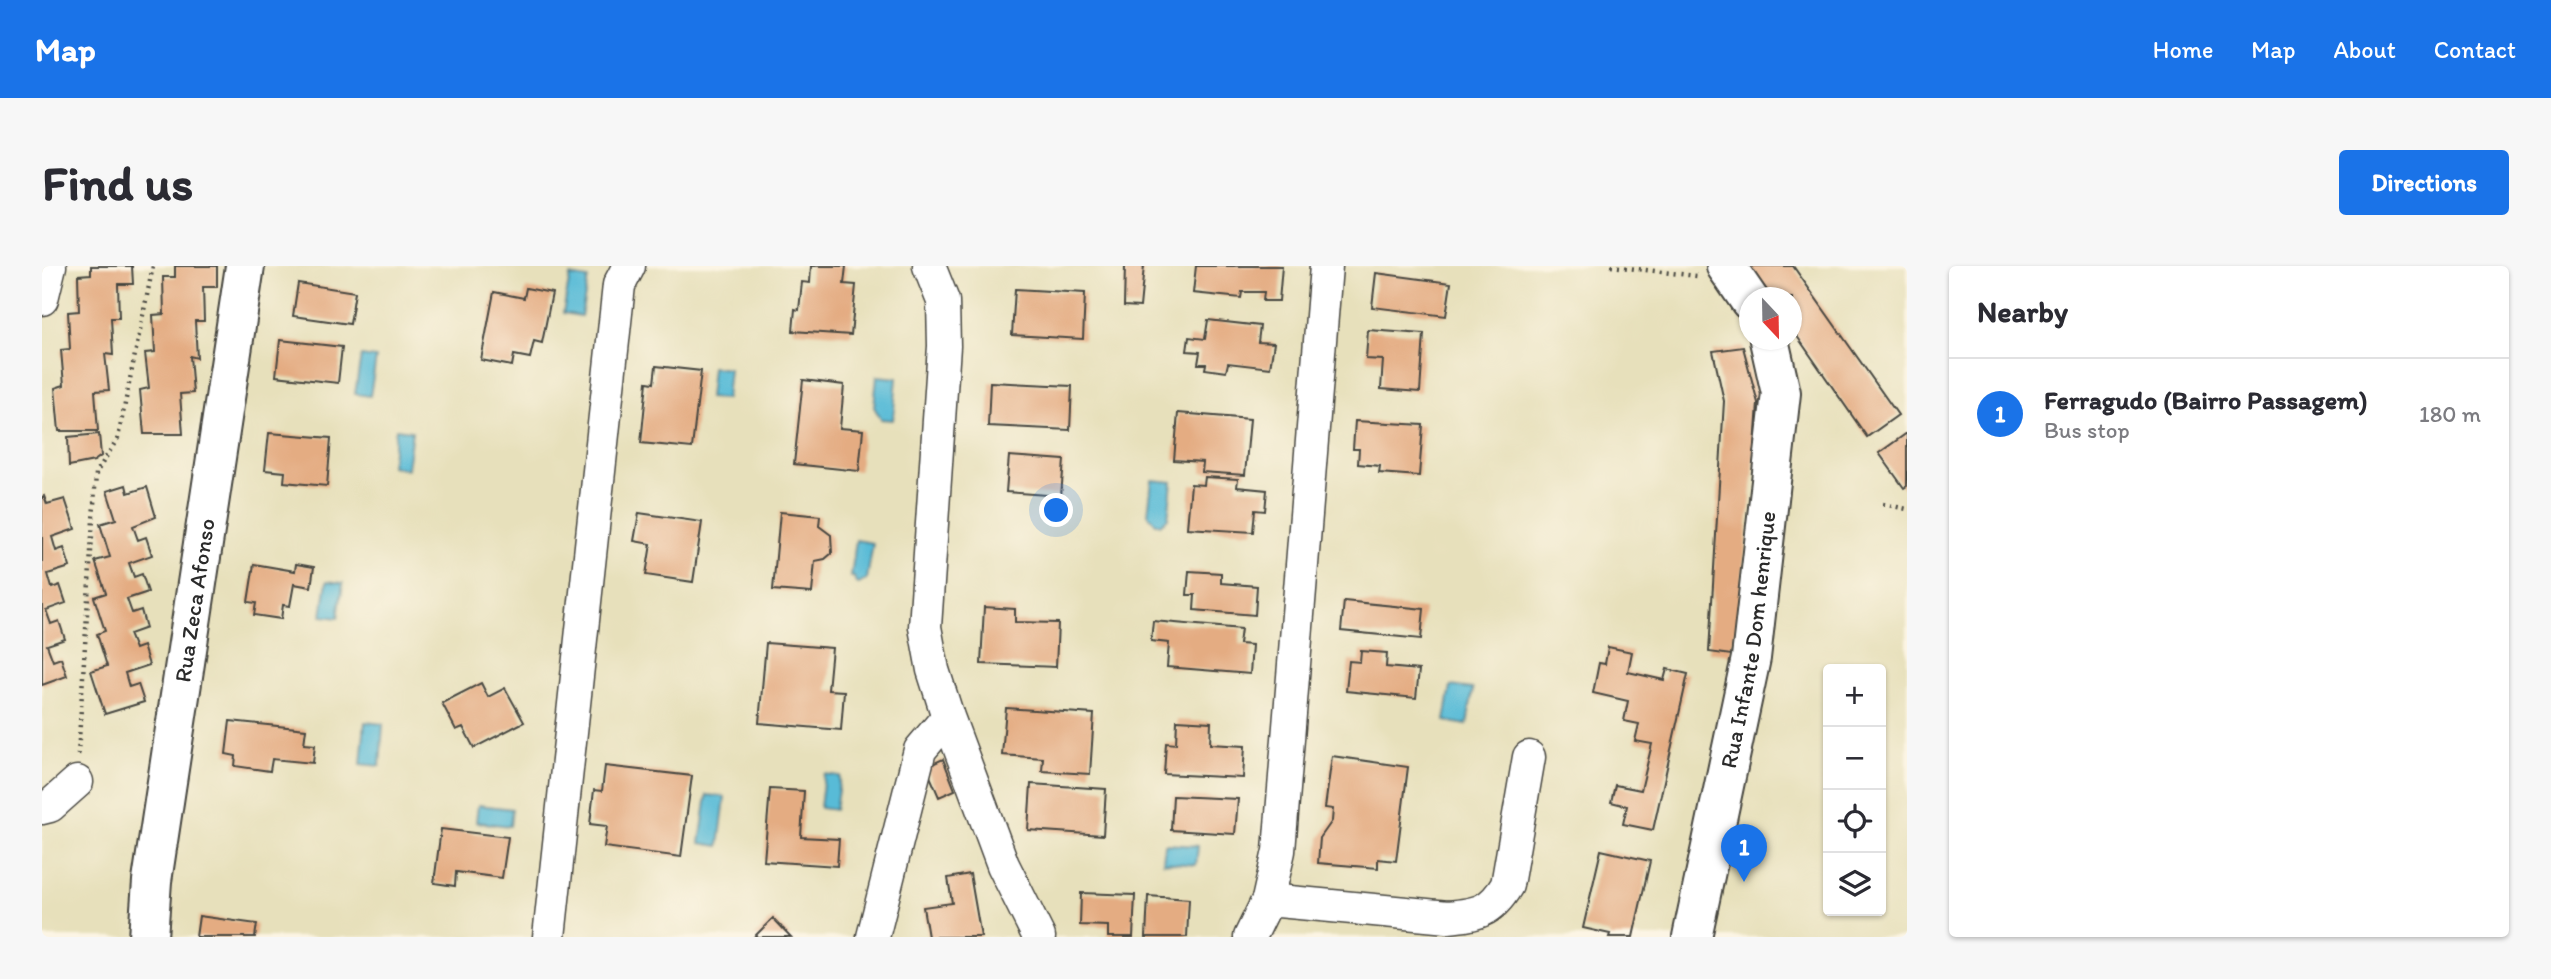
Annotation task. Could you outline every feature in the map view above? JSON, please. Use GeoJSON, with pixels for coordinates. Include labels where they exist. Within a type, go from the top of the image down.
{"type":"FeatureCollection","features":[{"type":"Feature","properties":{"kind":"street"},"geometry":{"type":"LineString","coordinates":[[42,299],[50,266]]}},
{"type":"Feature","properties":{"kind":"street","name":"Rua Zeca Afonso"},"geometry":{"type":"LineString","coordinates":[[148,937],[152,881],[245,266]]}},
{"type":"Feature","properties":{"kind":"street"},"geometry":{"type":"LineString","coordinates":[[549,937],[619,285],[629,266]]}},
{"type":"Feature","properties":{"kind":"street"},"geometry":{"type":"LineString","coordinates":[[929,266],[943,301],[944,345],[925,627],[933,670],[948,718],[1003,864],[1039,937]]}},
{"type":"Feature","properties":{"kind":"street"},"geometry":{"type":"LineString","coordinates":[[1250,937],[1268,900],[1279,851],[1326,266]]}},
{"type":"Feature","properties":{"kind":"street","name":"Rua Infante Dom henrique"},"geometry":{"type":"LineString","coordinates":[[1692,937],[1751,658],[1781,393],[1771,350]]}},
{"type":"Feature","properties":{"kind":"street"},"geometry":{"type":"LineString","coordinates":[[873,937],[920,751],[948,718]]}},
{"type":"Feature","properties":{"kind":"street"},"geometry":{"type":"LineString","coordinates":[[1268,900],[1448,917],[1477,914],[1498,900],[1507,885],[1529,757]]}},
{"type":"Feature","properties":{"kind":"street"},"geometry":{"type":"LineString","coordinates":[[42,808],[50,806],[77,782]]}},
{"type":"Feature","properties":{"kind":"path"},"geometry":{"type":"LineString","coordinates":[[77,782],[96,473],[118,438],[153,266]]}},
{"type":"Feature","properties":{"kind":"path"},"geometry":{"type":"LineString","coordinates":[[1611,266],[1738,283]]}},
{"type":"Feature","properties":{"kind":"path"},"geometry":{"type":"LineString","coordinates":[[1884,504],[1907,509]]}},
{"type":"Feature","properties":{"kind":"water"},"geometry":{"type":"Polygon","coordinates":[[[570,276],[588,279],[581,316],[563,313],[570,276]]]}},
{"type":"Feature","properties":{"kind":"water"},"geometry":{"type":"Polygon","coordinates":[[[361,356],[376,358],[370,396],[355,394],[361,356]]]}},
{"type":"Feature","properties":{"kind":"water"},"geometry":{"type":"Polygon","coordinates":[[[712,367],[729,369],[726,399],[709,398],[712,367]]]}},
{"type":"Feature","properties":{"kind":"water"},"geometry":{"type":"Polygon","coordinates":[[[877,376],[897,378],[893,420],[881,419],[874,407],[877,376]]]}},
{"type":"Feature","properties":{"kind":"water"},"geometry":{"type":"Polygon","coordinates":[[[396,429],[412,431],[407,469],[391,466],[396,429]]]}},
{"type":"Feature","properties":{"kind":"water"},"geometry":{"type":"Polygon","coordinates":[[[1152,480],[1172,482],[1168,518],[1160,524],[1155,523],[1148,514],[1152,480]]]}},
{"type":"Feature","properties":{"kind":"water"},"geometry":{"type":"Polygon","coordinates":[[[856,540],[873,543],[867,579],[859,584],[851,577],[856,540]]]}},
{"type":"Feature","properties":{"kind":"water"},"geometry":{"type":"Polygon","coordinates":[[[327,581],[343,583],[338,618],[322,616],[327,581]]]}},
{"type":"Feature","properties":{"kind":"water"},"geometry":{"type":"Polygon","coordinates":[[[1451,686],[1473,689],[1467,725],[1445,721],[1451,686]]]}},
{"type":"Feature","properties":{"kind":"water"},"geometry":{"type":"Polygon","coordinates":[[[365,722],[383,724],[380,766],[361,764],[365,722]]]}},
{"type":"Feature","properties":{"kind":"water"},"geometry":{"type":"Polygon","coordinates":[[[824,774],[840,776],[835,810],[820,808],[824,774]]]}},
{"type":"Feature","properties":{"kind":"water"},"geometry":{"type":"Polygon","coordinates":[[[707,795],[725,797],[719,846],[700,843],[707,795]]]}},
{"type":"Feature","properties":{"kind":"water"},"geometry":{"type":"Polygon","coordinates":[[[478,805],[512,809],[510,826],[476,822],[478,805]]]}},
{"type":"Feature","properties":{"kind":"water"},"geometry":{"type":"Polygon","coordinates":[[[1165,844],[1198,846],[1196,865],[1163,862],[1165,844]]]}},
{"type":"Feature","properties":{"kind":"building"},"geometry":{"type":"Polygon","coordinates":[[[91,266],[132,266],[133,284],[118,284],[119,318],[111,318],[113,355],[105,354],[109,390],[95,391],[98,431],[59,431],[55,388],[64,385],[61,350],[70,349],[68,312],[79,311],[78,275],[91,274],[91,266]]]}},
{"type":"Feature","properties":{"kind":"building"},"geometry":{"type":"Polygon","coordinates":[[[175,266],[217,266],[217,287],[203,287],[204,321],[195,321],[197,358],[190,356],[193,393],[180,394],[183,434],[144,434],[140,390],[149,388],[145,353],[155,352],[153,315],[164,314],[163,277],[175,277],[175,266]]]}},
{"type":"Feature","properties":{"kind":"building"},"geometry":{"type":"Polygon","coordinates":[[[811,266],[846,266],[844,284],[856,285],[851,335],[793,331],[795,309],[799,310],[802,282],[810,283],[811,266]]]}},
{"type":"Feature","properties":{"kind":"building"},"geometry":{"type":"Polygon","coordinates":[[[1125,266],[1144,266],[1140,307],[1124,306],[1125,266]]]}},
{"type":"Feature","properties":{"kind":"building"},"geometry":{"type":"Polygon","coordinates":[[[1196,266],[1282,266],[1279,301],[1263,301],[1264,292],[1242,292],[1241,298],[1193,293],[1196,266]]]}},
{"type":"Feature","properties":{"kind":"building"},"geometry":{"type":"Polygon","coordinates":[[[1747,266],[1793,266],[1898,415],[1867,437],[1802,343],[1802,287],[1761,287],[1747,266]]]}},
{"type":"Feature","properties":{"kind":"building"},"geometry":{"type":"Polygon","coordinates":[[[1376,273],[1451,283],[1446,316],[1372,307],[1376,273]]]}},
{"type":"Feature","properties":{"kind":"building"},"geometry":{"type":"Polygon","coordinates":[[[298,283],[355,292],[350,324],[293,316],[298,283]]]}},
{"type":"Feature","properties":{"kind":"building"},"geometry":{"type":"Polygon","coordinates":[[[526,288],[552,293],[542,343],[534,341],[530,358],[514,355],[512,366],[481,360],[494,292],[524,298],[526,288]]]}},
{"type":"Feature","properties":{"kind":"building"},"geometry":{"type":"Polygon","coordinates":[[[1015,289],[1085,293],[1083,339],[1012,335],[1015,289]]]}},
{"type":"Feature","properties":{"kind":"building"},"geometry":{"type":"Polygon","coordinates":[[[1208,320],[1260,326],[1258,342],[1274,343],[1270,368],[1228,363],[1226,372],[1205,369],[1206,364],[1198,364],[1200,352],[1187,351],[1189,337],[1205,339],[1208,320]]]}},
{"type":"Feature","properties":{"kind":"building"},"geometry":{"type":"Polygon","coordinates":[[[1368,330],[1424,334],[1420,392],[1381,389],[1383,360],[1366,359],[1368,330]]]}},
{"type":"Feature","properties":{"kind":"building"},"geometry":{"type":"Polygon","coordinates":[[[280,340],[342,347],[338,383],[276,376],[280,340]]]}},
{"type":"Feature","properties":{"kind":"building"},"geometry":{"type":"Polygon","coordinates":[[[1739,348],[1739,350],[1744,350],[1758,403],[1738,619],[1731,655],[1709,652],[1724,401],[1713,351],[1739,348]]]}},
{"type":"Feature","properties":{"kind":"building"},"geometry":{"type":"Polygon","coordinates":[[[656,366],[701,371],[692,448],[641,443],[647,382],[654,383],[656,366]]]}},
{"type":"Feature","properties":{"kind":"building"},"geometry":{"type":"Polygon","coordinates":[[[803,380],[844,385],[840,428],[863,430],[859,471],[794,464],[803,380]]]}},
{"type":"Feature","properties":{"kind":"building"},"geometry":{"type":"Polygon","coordinates":[[[990,382],[1072,386],[1070,430],[988,426],[990,382]]]}},
{"type":"Feature","properties":{"kind":"building"},"geometry":{"type":"Polygon","coordinates":[[[1178,413],[1250,419],[1245,475],[1202,472],[1203,462],[1174,460],[1178,413]]]}},
{"type":"Feature","properties":{"kind":"building"},"geometry":{"type":"Polygon","coordinates":[[[1355,421],[1423,425],[1419,476],[1379,473],[1380,466],[1358,464],[1359,449],[1353,449],[1355,421]]]}},
{"type":"Feature","properties":{"kind":"building"},"geometry":{"type":"Polygon","coordinates":[[[269,433],[331,438],[327,486],[284,482],[285,472],[265,470],[269,433]]]}},
{"type":"Feature","properties":{"kind":"building"},"geometry":{"type":"Polygon","coordinates":[[[1907,433],[1907,486],[1904,488],[1879,453],[1907,433]]]}},
{"type":"Feature","properties":{"kind":"building"},"geometry":{"type":"Polygon","coordinates":[[[99,434],[101,456],[94,461],[69,466],[68,437],[99,434]]]}},
{"type":"Feature","properties":{"kind":"building"},"geometry":{"type":"Polygon","coordinates":[[[1009,456],[1064,460],[1061,496],[1006,492],[1009,456]]]}},
{"type":"Feature","properties":{"kind":"building"},"geometry":{"type":"Polygon","coordinates":[[[1205,477],[1238,479],[1237,487],[1267,490],[1265,511],[1255,510],[1253,532],[1187,528],[1191,484],[1204,485],[1205,477]]]}},
{"type":"Feature","properties":{"kind":"building"},"geometry":{"type":"Polygon","coordinates":[[[126,485],[128,493],[147,487],[156,517],[133,526],[138,540],[146,537],[152,555],[129,563],[134,577],[142,574],[148,592],[127,599],[132,613],[141,610],[146,628],[129,634],[135,649],[143,646],[149,665],[125,673],[129,687],[138,684],[144,702],[105,714],[91,671],[107,666],[97,634],[105,631],[94,597],[106,593],[95,561],[110,557],[100,524],[116,519],[107,491],[126,485]]]}},
{"type":"Feature","properties":{"kind":"building"},"geometry":{"type":"Polygon","coordinates":[[[44,496],[47,504],[65,499],[75,529],[52,537],[56,551],[64,548],[70,567],[48,574],[52,588],[60,585],[66,603],[46,610],[51,624],[59,621],[65,639],[47,645],[53,661],[61,658],[67,676],[42,685],[42,497],[44,496]]]}},
{"type":"Feature","properties":{"kind":"building"},"geometry":{"type":"Polygon","coordinates":[[[780,512],[820,516],[819,526],[831,535],[832,553],[825,559],[815,561],[812,593],[773,590],[780,512]]]}},
{"type":"Feature","properties":{"kind":"building"},"geometry":{"type":"Polygon","coordinates":[[[639,513],[702,522],[693,582],[646,575],[651,544],[634,541],[639,513]]]}},
{"type":"Feature","properties":{"kind":"building"},"geometry":{"type":"Polygon","coordinates":[[[254,564],[295,571],[296,564],[314,567],[311,587],[294,584],[290,606],[283,605],[281,619],[254,615],[256,603],[248,602],[254,564]]]}},
{"type":"Feature","properties":{"kind":"building"},"geometry":{"type":"Polygon","coordinates":[[[1189,571],[1221,573],[1221,583],[1257,586],[1255,615],[1194,610],[1195,595],[1187,595],[1189,571]]]}},
{"type":"Feature","properties":{"kind":"building"},"geometry":{"type":"Polygon","coordinates":[[[1344,601],[1424,609],[1421,639],[1341,631],[1344,601]]]}},
{"type":"Feature","properties":{"kind":"building"},"geometry":{"type":"Polygon","coordinates":[[[984,607],[1015,609],[1015,622],[1058,623],[1056,667],[981,664],[984,607]]]}},
{"type":"Feature","properties":{"kind":"building"},"geometry":{"type":"Polygon","coordinates":[[[1153,621],[1241,629],[1239,644],[1252,645],[1250,674],[1167,667],[1169,643],[1151,641],[1153,621]]]}},
{"type":"Feature","properties":{"kind":"building"},"geometry":{"type":"Polygon","coordinates":[[[766,643],[832,648],[828,690],[844,691],[841,730],[759,723],[766,643]]]}},
{"type":"Feature","properties":{"kind":"building"},"geometry":{"type":"Polygon","coordinates":[[[1608,647],[1632,652],[1628,672],[1664,680],[1667,669],[1688,674],[1653,830],[1623,824],[1627,806],[1611,802],[1615,785],[1641,790],[1652,744],[1635,741],[1639,724],[1624,721],[1628,701],[1593,693],[1599,663],[1605,664],[1608,647]]]}},
{"type":"Feature","properties":{"kind":"building"},"geometry":{"type":"Polygon","coordinates":[[[1361,651],[1387,653],[1386,667],[1419,670],[1416,698],[1346,691],[1349,661],[1360,662],[1361,651]]]}},
{"type":"Feature","properties":{"kind":"building"},"geometry":{"type":"Polygon","coordinates":[[[481,683],[488,697],[505,688],[524,722],[474,748],[463,727],[456,730],[442,703],[481,683]]]}},
{"type":"Feature","properties":{"kind":"building"},"geometry":{"type":"Polygon","coordinates":[[[1006,708],[1094,714],[1090,774],[1042,771],[1043,758],[1002,755],[1006,708]]]}},
{"type":"Feature","properties":{"kind":"building"},"geometry":{"type":"Polygon","coordinates":[[[1177,720],[1211,722],[1210,744],[1245,746],[1243,778],[1164,774],[1166,743],[1176,744],[1177,720]]]}},
{"type":"Feature","properties":{"kind":"building"},"geometry":{"type":"Polygon","coordinates":[[[230,721],[306,729],[304,744],[315,745],[313,763],[272,759],[270,771],[235,766],[236,756],[226,754],[230,721]]]}},
{"type":"Feature","properties":{"kind":"building"},"geometry":{"type":"Polygon","coordinates":[[[1332,756],[1408,767],[1396,861],[1378,859],[1378,868],[1318,863],[1320,838],[1332,821],[1333,809],[1325,808],[1332,756]]]}},
{"type":"Feature","properties":{"kind":"building"},"geometry":{"type":"Polygon","coordinates":[[[943,759],[955,790],[939,797],[926,767],[943,759]]]}},
{"type":"Feature","properties":{"kind":"building"},"geometry":{"type":"Polygon","coordinates":[[[605,766],[692,776],[681,857],[604,847],[607,826],[590,824],[594,790],[602,791],[605,766]]]}},
{"type":"Feature","properties":{"kind":"building"},"geometry":{"type":"Polygon","coordinates":[[[1031,784],[1106,789],[1103,835],[1028,830],[1031,784]]]}},
{"type":"Feature","properties":{"kind":"building"},"geometry":{"type":"Polygon","coordinates":[[[770,789],[804,791],[801,837],[839,839],[837,866],[764,861],[770,789]]]}},
{"type":"Feature","properties":{"kind":"building"},"geometry":{"type":"Polygon","coordinates":[[[1173,796],[1238,799],[1235,834],[1171,830],[1173,796]]]}},
{"type":"Feature","properties":{"kind":"building"},"geometry":{"type":"Polygon","coordinates":[[[441,829],[508,837],[502,878],[456,872],[455,886],[434,883],[441,829]]]}},
{"type":"Feature","properties":{"kind":"building"},"geometry":{"type":"Polygon","coordinates":[[[1601,850],[1650,861],[1633,937],[1609,937],[1610,934],[1583,928],[1601,850]]]}},
{"type":"Feature","properties":{"kind":"building"},"geometry":{"type":"Polygon","coordinates":[[[970,874],[981,937],[928,937],[923,907],[952,903],[948,878],[970,874]]]}},
{"type":"Feature","properties":{"kind":"building"},"geometry":{"type":"Polygon","coordinates":[[[1081,893],[1135,895],[1133,937],[1108,937],[1108,926],[1080,925],[1081,893]]]}},
{"type":"Feature","properties":{"kind":"building"},"geometry":{"type":"Polygon","coordinates":[[[1148,896],[1189,899],[1187,937],[1146,937],[1148,896]]]}},
{"type":"Feature","properties":{"kind":"building"},"geometry":{"type":"Polygon","coordinates":[[[199,916],[257,924],[255,937],[196,937],[199,916]]]}},
{"type":"Feature","properties":{"kind":"building"},"geometry":{"type":"Polygon","coordinates":[[[773,918],[791,937],[754,937],[773,918]]]}},
{"type":"Feature","properties":{"kind":"place","name":"Ferragudo (Bairro Passagem)"},"geometry":{"type":"Point","coordinates":[1744,882]}}]}
